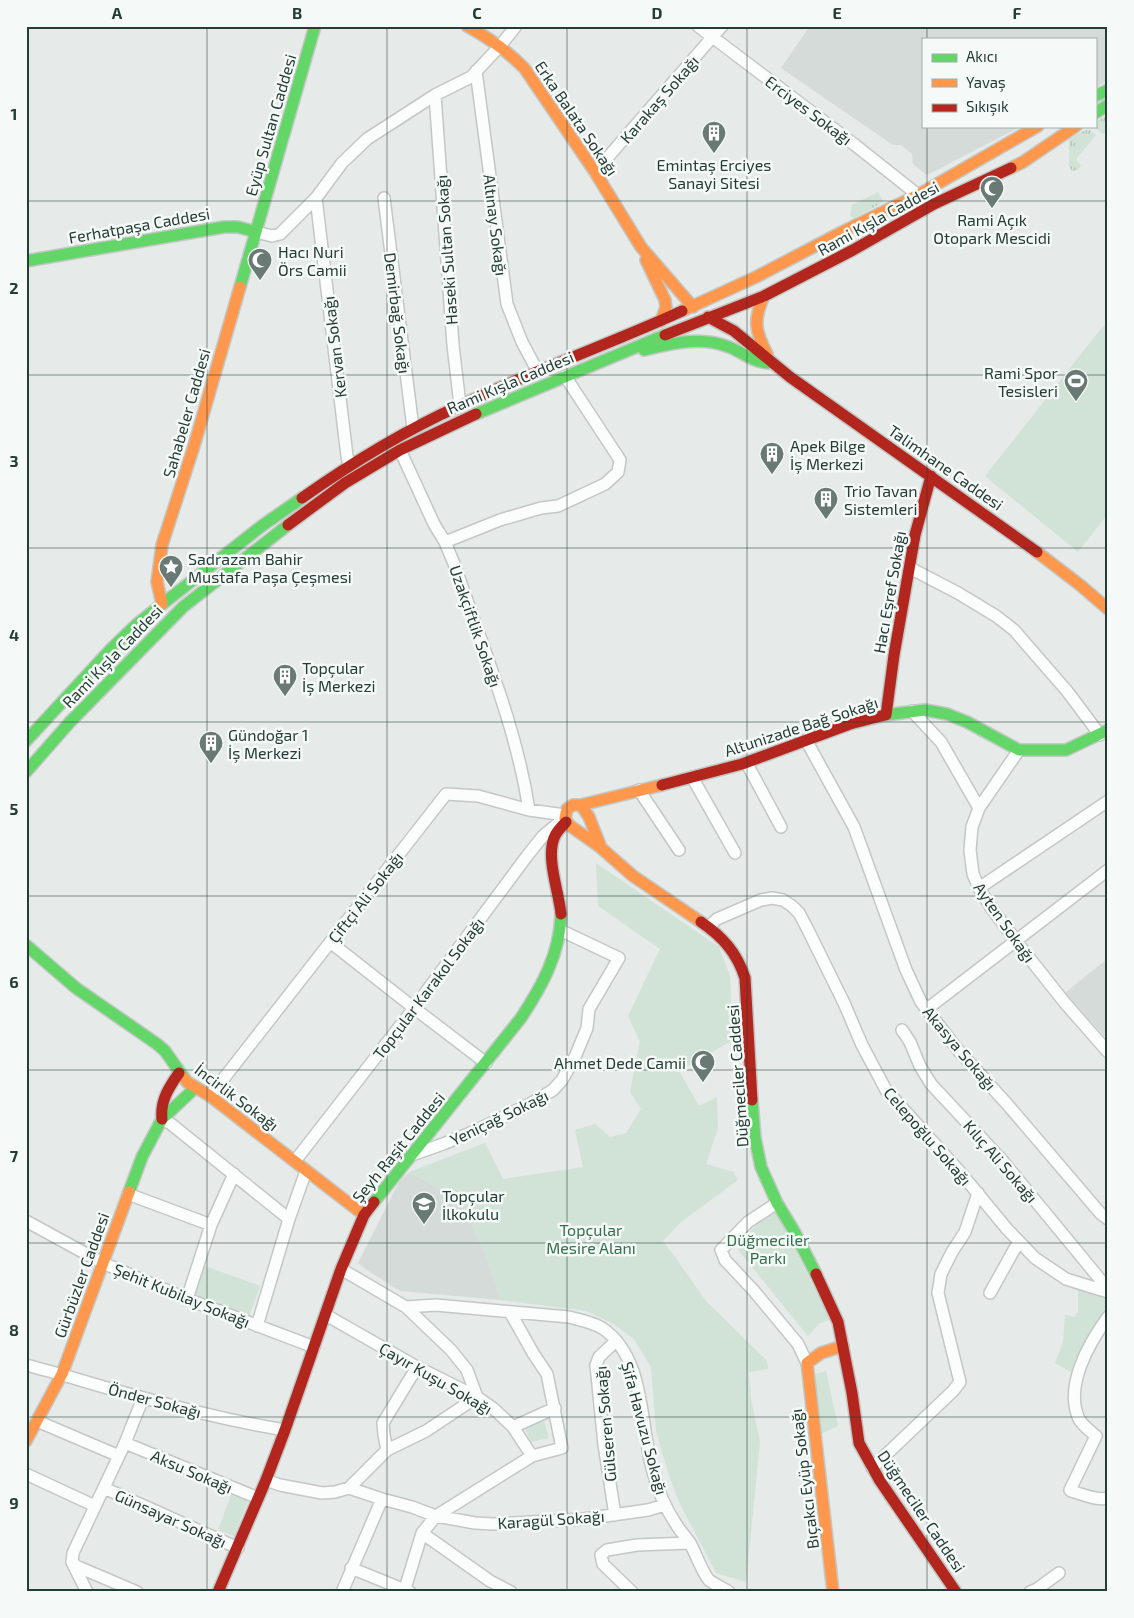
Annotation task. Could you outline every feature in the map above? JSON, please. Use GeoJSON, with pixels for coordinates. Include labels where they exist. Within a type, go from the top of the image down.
{"type":"FeatureCollection","features":[{"type":"Feature","properties":{"kind":"street","name":"Eyüp Sultan Caddesi"},"geometry":{"type":"LineString","coordinates":[[256,232],[315,26]]}},
{"type":"Feature","properties":{"kind":"street","name":"Erka Balata Sokağı"},"geometry":{"type":"LineString","coordinates":[[467,26],[500,46],[518,60],[595,172],[641,247],[693,307],[708,318]]}},
{"type":"Feature","properties":{"kind":"street"},"geometry":{"type":"LineString","coordinates":[[256,232],[272,236],[280,234],[316,198],[342,163],[367,139],[435,95],[465,81],[500,46],[516,26]]}},
{"type":"Feature","properties":{"kind":"street","name":"Erciyes Sokağı"},"geometry":{"type":"LineString","coordinates":[[698,26],[848,139],[918,195]]}},
{"type":"Feature","properties":{"kind":"street","name":"Karakaş Sokağı"},"geometry":{"type":"LineString","coordinates":[[595,172],[722,26]]}},
{"type":"Feature","properties":{"kind":"street","name":"Altınay Sokağı"},"geometry":{"type":"LineString","coordinates":[[476,71],[507,304],[522,342],[538,372]]}},
{"type":"Feature","properties":{"kind":"street"},"geometry":{"type":"LineString","coordinates":[[1096,96],[1108,90]]}},
{"type":"Feature","properties":{"kind":"street","name":"Haseki Sultan Sokağı"},"geometry":{"type":"LineString","coordinates":[[435,95],[453,345],[460,405]]}},
{"type":"Feature","properties":{"kind":"street"},"geometry":{"type":"LineString","coordinates":[[1096,112],[1108,105]]}},
{"type":"Feature","properties":{"kind":"street","name":"Rami Kışla Caddesi"},"geometry":{"type":"LineString","coordinates":[[26,741],[112,648],[137,624],[263,525],[349,465],[413,428],[460,405],[661,321],[756,277],[918,195],[1035,128]]}},
{"type":"Feature","properties":{"kind":"street","name":"Rami Kışla Caddesi"},"geometry":{"type":"LineString","coordinates":[[26,772],[142,647],[183,607],[344,483],[400,450],[464,419],[618,354],[764,296],[854,250],[934,204],[1023,162],[1073,128]]}},
{"type":"Feature","properties":{"kind":"street"},"geometry":{"type":"LineString","coordinates":[[918,195],[929,203],[934,204]]}},
{"type":"Feature","properties":{"kind":"street","name":"Kervan Sokağı"},"geometry":{"type":"LineString","coordinates":[[316,198],[346,456],[349,465]]}},
{"type":"Feature","properties":{"kind":"street","name":"Demirbağ Sokağı"},"geometry":{"type":"LineString","coordinates":[[384,198],[413,428]]}},
{"type":"Feature","properties":{"kind":"street","name":"Ferhatpaşa Caddesi"},"geometry":{"type":"LineString","coordinates":[[26,262],[224,228],[238,227],[256,232]]}},
{"type":"Feature","properties":{"kind":"street","name":"Sahabeler Caddesi"},"geometry":{"type":"LineString","coordinates":[[162,604],[157,582],[162,545],[194,446],[256,232]]}},
{"type":"Feature","properties":{"kind":"street","name":"Erka Balata Sokağı"},"geometry":{"type":"LineString","coordinates":[[641,247],[665,300],[666,307],[661,321]]}},
{"type":"Feature","properties":{"kind":"street"},"geometry":{"type":"LineString","coordinates":[[764,296],[756,314],[755,324],[760,341],[772,364]]}},
{"type":"Feature","properties":{"kind":"street","name":"Talimhane Caddesi"},"geometry":{"type":"LineString","coordinates":[[708,318],[726,326],[758,350],[772,364],[1033,549],[1106,607]]}},
{"type":"Feature","properties":{"kind":"street","name":"Talimhane Caddesi"},"geometry":{"type":"LineString","coordinates":[[618,354],[677,343],[710,342],[727,346],[764,363],[772,364]]}},
{"type":"Feature","properties":{"kind":"street"},"geometry":{"type":"LineString","coordinates":[[445,542],[500,520],[541,508],[558,506],[605,484],[618,472],[620,460],[566,376]]}},
{"type":"Feature","properties":{"kind":"street","name":"Uzakçiftlik Sokağı"},"geometry":{"type":"LineString","coordinates":[[400,450],[455,566],[512,731],[525,781],[529,810]]}},
{"type":"Feature","properties":{"kind":"street","name":"Hacı Eşref Sokağı"},"geometry":{"type":"LineString","coordinates":[[886,715],[894,655],[915,535],[931,476]]}},
{"type":"Feature","properties":{"kind":"street"},"geometry":{"type":"LineString","coordinates":[[910,568],[958,593],[996,616],[1014,630],[1104,733]]}},
{"type":"Feature","properties":{"kind":"street"},"geometry":{"type":"LineString","coordinates":[[162,604],[183,607]]}},
{"type":"Feature","properties":{"kind":"street","name":"Altunizade Bağ Sokağı"},"geometry":{"type":"LineString","coordinates":[[581,805],[746,762],[850,724],[912,711],[925,710],[947,714],[967,722],[1019,750],[1066,750],[1104,733]]}},
{"type":"Feature","properties":{"kind":"street"},"geometry":{"type":"LineString","coordinates":[[912,711],[941,742],[979,808]]}},
{"type":"Feature","properties":{"kind":"street"},"geometry":{"type":"LineString","coordinates":[[34,732],[48,738],[50,745]]}},
{"type":"Feature","properties":{"kind":"street","name":"Akasya Sokağı"},"geometry":{"type":"LineString","coordinates":[[806,740],[854,827],[906,970],[921,1002],[978,1073],[1101,1214],[1108,1219]]}},
{"type":"Feature","properties":{"kind":"street","name":"Ayten Sokağı"},"geometry":{"type":"LineString","coordinates":[[1019,750],[979,808],[972,827],[970,850],[973,874],[992,909],[1023,950],[1065,1003],[1108,1052]]}},
{"type":"Feature","properties":{"kind":"street"},"geometry":{"type":"LineString","coordinates":[[746,762],[781,827]]}},
{"type":"Feature","properties":{"kind":"street"},"geometry":{"type":"LineString","coordinates":[[692,776],[735,852]]}},
{"type":"Feature","properties":{"kind":"street"},"geometry":{"type":"LineString","coordinates":[[639,790],[679,850]]}},
{"type":"Feature","properties":{"kind":"street","name":"Çiftçi Ali Sokağı"},"geometry":{"type":"LineString","coordinates":[[210,1096],[446,794],[478,796],[567,821]]}},
{"type":"Feature","properties":{"kind":"street"},"geometry":{"type":"LineString","coordinates":[[600,847],[588,817],[587,810],[581,805],[570,806],[567,809],[567,821],[580,826],[586,822],[588,817],[615,797]]}},
{"type":"Feature","properties":{"kind":"street"},"geometry":{"type":"LineString","coordinates":[[979,888],[1108,801]]}},
{"type":"Feature","properties":{"kind":"street","name":"Düğmeciler Caddesi"},"geometry":{"type":"LineString","coordinates":[[567,821],[633,876],[708,927],[731,948],[740,963],[745,978],[747,994],[755,1138],[760,1167],[838,1322],[859,1443],[872,1468],[956,1592]]}},
{"type":"Feature","properties":{"kind":"street","name":"Şeyh Raşit Caddesi"},"geometry":{"type":"LineString","coordinates":[[218,1592],[266,1480],[326,1315],[340,1269],[364,1215],[486,1063],[521,1018],[543,985],[553,962],[562,911],[551,850],[553,839],[567,821]]}},
{"type":"Feature","properties":{"kind":"street","name":"Topçular Karakol Sokağı"},"geometry":{"type":"LineString","coordinates":[[295,1161],[414,1008],[543,836],[567,821]]}},
{"type":"Feature","properties":{"kind":"street"},"geometry":{"type":"LineString","coordinates":[[927,1009],[1108,870]]}},
{"type":"Feature","properties":{"kind":"street","name":"Celepoğlu Sokağı"},"geometry":{"type":"LineString","coordinates":[[708,927],[717,920],[761,900],[772,898],[783,900],[792,906],[799,913],[807,928],[862,1045],[886,1090],[1035,1258],[1066,1278],[1108,1290]]}},
{"type":"Feature","properties":{"kind":"street","name":"Yeniçağ Sokağı"},"geometry":{"type":"LineString","coordinates":[[412,1154],[473,1132],[530,1104],[553,1090],[562,1080],[575,1057],[587,1028],[589,1009],[619,958],[560,930]]}},
{"type":"Feature","properties":{"kind":"street"},"geometry":{"type":"LineString","coordinates":[[330,942],[486,1063]]}},
{"type":"Feature","properties":{"kind":"street","name":"İncirlik Sokağı"},"geometry":{"type":"LineString","coordinates":[[26,945],[76,988],[157,1044],[165,1051],[179,1073],[194,1088],[210,1096],[364,1215]]}},
{"type":"Feature","properties":{"kind":"street","name":"Kılıç Ali Sokağı"},"geometry":{"type":"LineString","coordinates":[[902,1030],[931,1084],[1000,1159],[1108,1290]]}},
{"type":"Feature","properties":{"kind":"street"},"geometry":{"type":"LineString","coordinates":[[179,1073],[163,1100],[160,1112],[162,1119],[171,1124],[289,1219]]}},
{"type":"Feature","properties":{"kind":"street"},"geometry":{"type":"LineString","coordinates":[[162,1119],[194,1088]]}},
{"type":"Feature","properties":{"kind":"street","name":"Gürbüzler Caddesi"},"geometry":{"type":"LineString","coordinates":[[26,1441],[33,1422],[62,1374],[142,1157],[162,1119]]}},
{"type":"Feature","properties":{"kind":"street"},"geometry":{"type":"LineString","coordinates":[[257,1326],[289,1219],[306,1171]]}},
{"type":"Feature","properties":{"kind":"street"},"geometry":{"type":"LineString","coordinates":[[186,1299],[211,1224],[234,1174]]}},
{"type":"Feature","properties":{"kind":"street"},"geometry":{"type":"LineString","coordinates":[[872,1468],[953,1391],[960,1382],[938,1293],[941,1274],[965,1232],[978,1193]]}},
{"type":"Feature","properties":{"kind":"street"},"geometry":{"type":"LineString","coordinates":[[128,1194],[211,1224]]}},
{"type":"Feature","properties":{"kind":"street","name":"Bıçakcı Eyüp Sokağı"},"geometry":{"type":"LineString","coordinates":[[777,1203],[748,1222],[722,1250],[725,1260],[754,1291],[798,1344],[807,1363],[833,1592]]}},
{"type":"Feature","properties":{"kind":"street","name":"Şehit Kubilay Sokağı"},"geometry":{"type":"LineString","coordinates":[[26,1222],[103,1263],[186,1299],[314,1348]]}},
{"type":"Feature","properties":{"kind":"street"},"geometry":{"type":"LineString","coordinates":[[990,1293],[1018,1241]]}},
{"type":"Feature","properties":{"kind":"street"},"geometry":{"type":"LineString","coordinates":[[266,1480],[280,1485],[322,1493],[348,1488],[387,1450],[426,1431],[477,1397],[467,1370],[452,1350],[406,1307],[340,1269]]}},
{"type":"Feature","properties":{"kind":"street","name":"Şifa Havuzu Sokağı"},"geometry":{"type":"LineString","coordinates":[[406,1307],[436,1305],[569,1317],[602,1329],[616,1341],[624,1350],[633,1372],[641,1404],[652,1470],[665,1504],[676,1524],[690,1543],[714,1592]]}},
{"type":"Feature","properties":{"kind":"street"},"geometry":{"type":"LineString","coordinates":[[351,1568],[406,1591],[422,1533],[436,1516],[532,1456],[562,1448],[547,1374],[510,1312]]}},
{"type":"Feature","properties":{"kind":"street","name":"Çayır Kuşu Sokağı"},"geometry":{"type":"LineString","coordinates":[[326,1315],[418,1367],[477,1397],[494,1409],[513,1427],[532,1456]]}},
{"type":"Feature","properties":{"kind":"street"},"geometry":{"type":"LineString","coordinates":[[1107,1497],[1104,1500],[1070,1490],[1096,1436],[1079,1419],[1076,1408],[1075,1382],[1089,1347],[1108,1317]]}},
{"type":"Feature","properties":{"kind":"street","name":"Gülseren Sokağı"},"geometry":{"type":"LineString","coordinates":[[615,1514],[604,1445],[596,1365],[599,1357],[616,1341]]}},
{"type":"Feature","properties":{"kind":"street"},"geometry":{"type":"LineString","coordinates":[[807,1363],[821,1353],[843,1346]]}},
{"type":"Feature","properties":{"kind":"street","name":"Önder Sokağı"},"geometry":{"type":"LineString","coordinates":[[26,1365],[143,1398],[254,1425],[285,1430]]}},
{"type":"Feature","properties":{"kind":"street"},"geometry":{"type":"LineString","coordinates":[[387,1450],[383,1423],[418,1367]]}},
{"type":"Feature","properties":{"kind":"street"},"geometry":{"type":"LineString","coordinates":[[87,1592],[72,1562],[73,1553],[125,1443],[143,1398]]}},
{"type":"Feature","properties":{"kind":"street"},"geometry":{"type":"LineString","coordinates":[[513,1427],[555,1408]]}},
{"type":"Feature","properties":{"kind":"street"},"geometry":{"type":"LineString","coordinates":[[33,1422],[119,1456]]}},
{"type":"Feature","properties":{"kind":"street","name":"Aksu Sokağı"},"geometry":{"type":"LineString","coordinates":[[125,1443],[258,1498]]}},
{"type":"Feature","properties":{"kind":"street"},"geometry":{"type":"LineString","coordinates":[[26,1474],[95,1506]]}},
{"type":"Feature","properties":{"kind":"street","name":"Günsayar Sokağı"},"geometry":{"type":"LineString","coordinates":[[104,1488],[238,1548]]}},
{"type":"Feature","properties":{"kind":"street","name":"Karagül Sokağı"},"geometry":{"type":"LineString","coordinates":[[348,1488],[412,1506],[436,1516],[475,1523],[493,1524],[584,1519],[648,1510],[665,1504]]}},
{"type":"Feature","properties":{"kind":"street"},"geometry":{"type":"LineString","coordinates":[[342,1592],[382,1499]]}},
{"type":"Feature","properties":{"kind":"street"},"geometry":{"type":"LineString","coordinates":[[422,1533],[490,1581],[511,1592]]}},
{"type":"Feature","properties":{"kind":"street"},"geometry":{"type":"LineString","coordinates":[[632,1592],[603,1564],[601,1555],[604,1552],[637,1545],[690,1543]]}},
{"type":"Feature","properties":{"kind":"street"},"geometry":{"type":"LineString","coordinates":[[72,1562],[76,1566],[137,1592]]}},
{"type":"Feature","properties":{"kind":"street"},"geometry":{"type":"LineString","coordinates":[[1030,1592],[1059,1573]]}},
{"type":"Feature","properties":{"kind":"street"},"geometry":{"type":"LineString","coordinates":[[708,1579],[729,1592]]}},
{"type":"Feature","properties":{"kind":"shaded area"},"geometry":{"type":"Polygon","coordinates":[[[810,26],[1108,26],[1108,80],[1096,87],[1096,38],[922,38],[922,128],[1018,128],[927,175],[913,164],[912,154],[901,145],[893,145],[781,68],[810,26]]]}},
{"type":"Feature","properties":{"kind":"shaded area"},"geometry":{"type":"Polygon","coordinates":[[[1108,958],[1108,1040],[1065,993],[1108,958]]]}},
{"type":"Feature","properties":{"kind":"shaded area","name":"Topçular İlkokulu"},"geometry":{"type":"Polygon","coordinates":[[[409,1172],[460,1200],[483,1249],[501,1300],[400,1291],[358,1263],[399,1182],[409,1172]]]}},
{"type":"Feature","properties":{"kind":"green space"},"geometry":{"type":"Polygon","coordinates":[[[1108,114],[1108,132],[1103,134],[1095,128],[1096,122],[1108,114]]]}},
{"type":"Feature","properties":{"kind":"green space"},"geometry":{"type":"Polygon","coordinates":[[[1085,130],[1090,130],[1096,135],[1077,158],[1081,165],[1078,170],[1072,171],[1069,166],[1069,139],[1085,130]]]}},
{"type":"Feature","properties":{"kind":"green space"},"geometry":{"type":"Polygon","coordinates":[[[878,192],[884,202],[854,218],[850,216],[852,205],[878,192]]]}},
{"type":"Feature","properties":{"kind":"green space","name":"Rami Spor Tesisleri"},"geometry":{"type":"Polygon","coordinates":[[[1104,325],[1108,328],[1108,514],[1078,552],[985,476],[1104,325]]]}},
{"type":"Feature","properties":{"kind":"green space","name":"Topçular Mesire Alanı"},"geometry":{"type":"Polygon","coordinates":[[[596,863],[719,947],[730,976],[733,1040],[679,1071],[699,1106],[717,1097],[718,1128],[706,1164],[733,1172],[738,1180],[681,1222],[663,1241],[706,1301],[767,1361],[768,1369],[749,1372],[751,1399],[760,1442],[746,1582],[716,1573],[679,1502],[656,1431],[651,1367],[634,1339],[612,1323],[586,1311],[501,1300],[483,1249],[460,1200],[409,1172],[485,1143],[503,1179],[583,1167],[575,1130],[595,1124],[610,1137],[626,1133],[641,1109],[630,1092],[640,1042],[628,1016],[660,949],[598,906],[596,863]]]}},
{"type":"Feature","properties":{"kind":"green space","name":"Düğmeciler Parkı"},"geometry":{"type":"Polygon","coordinates":[[[776,1212],[829,1320],[820,1323],[808,1336],[739,1251],[739,1241],[765,1218],[776,1212]]]}},
{"type":"Feature","properties":{"kind":"green space"},"geometry":{"type":"Polygon","coordinates":[[[205,1266],[260,1286],[249,1317],[195,1295],[205,1266]]]}},
{"type":"Feature","properties":{"kind":"green space"},"geometry":{"type":"Polygon","coordinates":[[[1078,1289],[1108,1299],[1108,1306],[1092,1332],[1074,1374],[1055,1363],[1063,1342],[1065,1315],[1074,1317],[1078,1312],[1078,1289]]]}},
{"type":"Feature","properties":{"kind":"green space"},"geometry":{"type":"Polygon","coordinates":[[[826,1371],[838,1426],[819,1435],[815,1374],[826,1371]]]}},
{"type":"Feature","properties":{"kind":"green space"},"geometry":{"type":"Polygon","coordinates":[[[544,1421],[549,1438],[531,1442],[525,1428],[544,1421]]]}},
{"type":"Feature","properties":{"kind":"green space"},"geometry":{"type":"Polygon","coordinates":[[[231,1495],[248,1501],[234,1536],[218,1530],[231,1495]]]}},
{"type":"Feature","properties":{"kind":"traffic: fast"},"geometry":{"type":"LineString","coordinates":[[240,287],[315,26]]}},
{"type":"Feature","properties":{"kind":"traffic: fast"},"geometry":{"type":"LineString","coordinates":[[1096,96],[1108,90]]}},
{"type":"Feature","properties":{"kind":"traffic: fast"},"geometry":{"type":"LineString","coordinates":[[1096,112],[1108,105]]}},
{"type":"Feature","properties":{"kind":"traffic: fast"},"geometry":{"type":"LineString","coordinates":[[26,261],[224,227],[238,227],[256,232]]}},
{"type":"Feature","properties":{"kind":"traffic: fast"},"geometry":{"type":"LineString","coordinates":[[476,414],[665,335]]}},
{"type":"Feature","properties":{"kind":"traffic: fast"},"geometry":{"type":"LineString","coordinates":[[644,350],[676,343],[708,342],[729,347],[752,359],[768,363]]}},
{"type":"Feature","properties":{"kind":"traffic: fast"},"geometry":{"type":"LineString","coordinates":[[26,741],[112,648],[137,624],[263,525],[302,498]]}},
{"type":"Feature","properties":{"kind":"traffic: fast"},"geometry":{"type":"LineString","coordinates":[[26,772],[70,722],[183,607],[288,525]]}},
{"type":"Feature","properties":{"kind":"traffic: fast"},"geometry":{"type":"LineString","coordinates":[[885,715],[925,710],[947,714],[967,722],[1019,750],[1066,750],[1108,730]]}},
{"type":"Feature","properties":{"kind":"traffic: fast"},"geometry":{"type":"LineString","coordinates":[[374,1202],[521,1018],[549,969],[557,943],[561,914]]}},
{"type":"Feature","properties":{"kind":"traffic: fast"},"geometry":{"type":"LineString","coordinates":[[26,945],[76,988],[157,1044],[165,1051],[184,1078]]}},
{"type":"Feature","properties":{"kind":"traffic: fast"},"geometry":{"type":"LineString","coordinates":[[129,1192],[142,1157],[162,1119],[195,1088]]}},
{"type":"Feature","properties":{"kind":"traffic: fast"},"geometry":{"type":"LineString","coordinates":[[752,1100],[755,1138],[761,1167],[777,1203],[816,1274]]}},
{"type":"Feature","properties":{"kind":"traffic: slow"},"geometry":{"type":"LineString","coordinates":[[467,26],[498,45],[525,69],[595,172],[641,247],[693,307]]}},
{"type":"Feature","properties":{"kind":"traffic: slow"},"geometry":{"type":"LineString","coordinates":[[682,311],[756,277],[918,195],[1035,128]]}},
{"type":"Feature","properties":{"kind":"traffic: slow"},"geometry":{"type":"LineString","coordinates":[[1011,168],[1073,128]]}},
{"type":"Feature","properties":{"kind":"traffic: slow"},"geometry":{"type":"LineString","coordinates":[[646,260],[665,300],[666,307],[661,321]]}},
{"type":"Feature","properties":{"kind":"traffic: slow"},"geometry":{"type":"LineString","coordinates":[[162,604],[157,582],[162,545],[194,446],[240,287]]}},
{"type":"Feature","properties":{"kind":"traffic: slow"},"geometry":{"type":"LineString","coordinates":[[764,296],[758,312],[757,325],[760,339],[767,354]]}},
{"type":"Feature","properties":{"kind":"traffic: slow"},"geometry":{"type":"LineString","coordinates":[[1037,552],[1108,609]]}},
{"type":"Feature","properties":{"kind":"traffic: slow"},"geometry":{"type":"LineString","coordinates":[[662,785],[581,805],[573,805],[567,809],[565,818],[569,825],[600,847],[633,876],[701,922]]}},
{"type":"Feature","properties":{"kind":"traffic: slow"},"geometry":{"type":"LineString","coordinates":[[581,805],[589,817],[600,845]]}},
{"type":"Feature","properties":{"kind":"traffic: slow"},"geometry":{"type":"LineString","coordinates":[[184,1078],[364,1215]]}},
{"type":"Feature","properties":{"kind":"traffic: slow"},"geometry":{"type":"LineString","coordinates":[[26,1441],[62,1374],[129,1192]]}},
{"type":"Feature","properties":{"kind":"traffic: slow"},"geometry":{"type":"LineString","coordinates":[[833,1592],[807,1363],[821,1353],[843,1346]]}},
{"type":"Feature","properties":{"kind":"traffic: jam"},"geometry":{"type":"LineString","coordinates":[[665,335],[764,296],[853,250],[934,204],[1011,168]]}},
{"type":"Feature","properties":{"kind":"traffic: jam"},"geometry":{"type":"LineString","coordinates":[[302,498],[378,448],[438,416],[514,381],[682,311]]}},
{"type":"Feature","properties":{"kind":"traffic: jam"},"geometry":{"type":"LineString","coordinates":[[708,317],[734,331],[790,377],[1037,552]]}},
{"type":"Feature","properties":{"kind":"traffic: jam"},"geometry":{"type":"LineString","coordinates":[[288,525],[345,483],[400,450],[476,414]]}},
{"type":"Feature","properties":{"kind":"traffic: jam"},"geometry":{"type":"LineString","coordinates":[[886,715],[894,655],[915,535],[931,476]]}},
{"type":"Feature","properties":{"kind":"traffic: jam"},"geometry":{"type":"LineString","coordinates":[[662,785],[742,764],[850,724],[885,715]]}},
{"type":"Feature","properties":{"kind":"traffic: jam"},"geometry":{"type":"LineString","coordinates":[[561,914],[551,856],[554,838],[566,822]]}},
{"type":"Feature","properties":{"kind":"traffic: jam"},"geometry":{"type":"LineString","coordinates":[[701,922],[728,946],[738,961],[745,978],[752,1100]]}},
{"type":"Feature","properties":{"kind":"traffic: jam"},"geometry":{"type":"LineString","coordinates":[[162,1119],[164,1100],[179,1073]]}},
{"type":"Feature","properties":{"kind":"traffic: jam"},"geometry":{"type":"LineString","coordinates":[[218,1592],[266,1480],[341,1269],[364,1215],[374,1202]]}},
{"type":"Feature","properties":{"kind":"traffic: jam"},"geometry":{"type":"LineString","coordinates":[[816,1274],[838,1322],[852,1393],[859,1443],[880,1481],[956,1592]]}},
{"type":"Feature","properties":{"kind":"place","name":"Emintaş Erciyes Sanayi Sitesi"},"geometry":{"type":"Point","coordinates":[714,154]}},
{"type":"Feature","properties":{"kind":"place","name":"Rami Açık Otopark Mescidi"},"geometry":{"type":"Point","coordinates":[992,209]}},
{"type":"Feature","properties":{"kind":"place","name":"Hacı Nuri Örs Camii"},"geometry":{"type":"Point","coordinates":[260,281]}},
{"type":"Feature","properties":{"kind":"place","name":"Rami Spor Tesisleri"},"geometry":{"type":"Point","coordinates":[1076,402]}},
{"type":"Feature","properties":{"kind":"place","name":"Apek Bilge İş Merkezi"},"geometry":{"type":"Point","coordinates":[772,475]}},
{"type":"Feature","properties":{"kind":"place","name":"Trio Tavan Sistemleri"},"geometry":{"type":"Point","coordinates":[826,520]}},
{"type":"Feature","properties":{"kind":"place","name":"Sadrazam Bahir Mustafa Paşa Çeşmesi"},"geometry":{"type":"Point","coordinates":[171,588]}},
{"type":"Feature","properties":{"kind":"place","name":"Topçular İş Merkezi"},"geometry":{"type":"Point","coordinates":[285,697]}},
{"type":"Feature","properties":{"kind":"place","name":"Gündoğar 1 İş Merkezi"},"geometry":{"type":"Point","coordinates":[211,764]}},
{"type":"Feature","properties":{"kind":"place","name":"Ahmet Dede Camii"},"geometry":{"type":"Point","coordinates":[703,1083]}},
{"type":"Feature","properties":{"kind":"place","name":"Topçular İlkokulu"},"geometry":{"type":"Point","coordinates":[424,1225]}}]}
